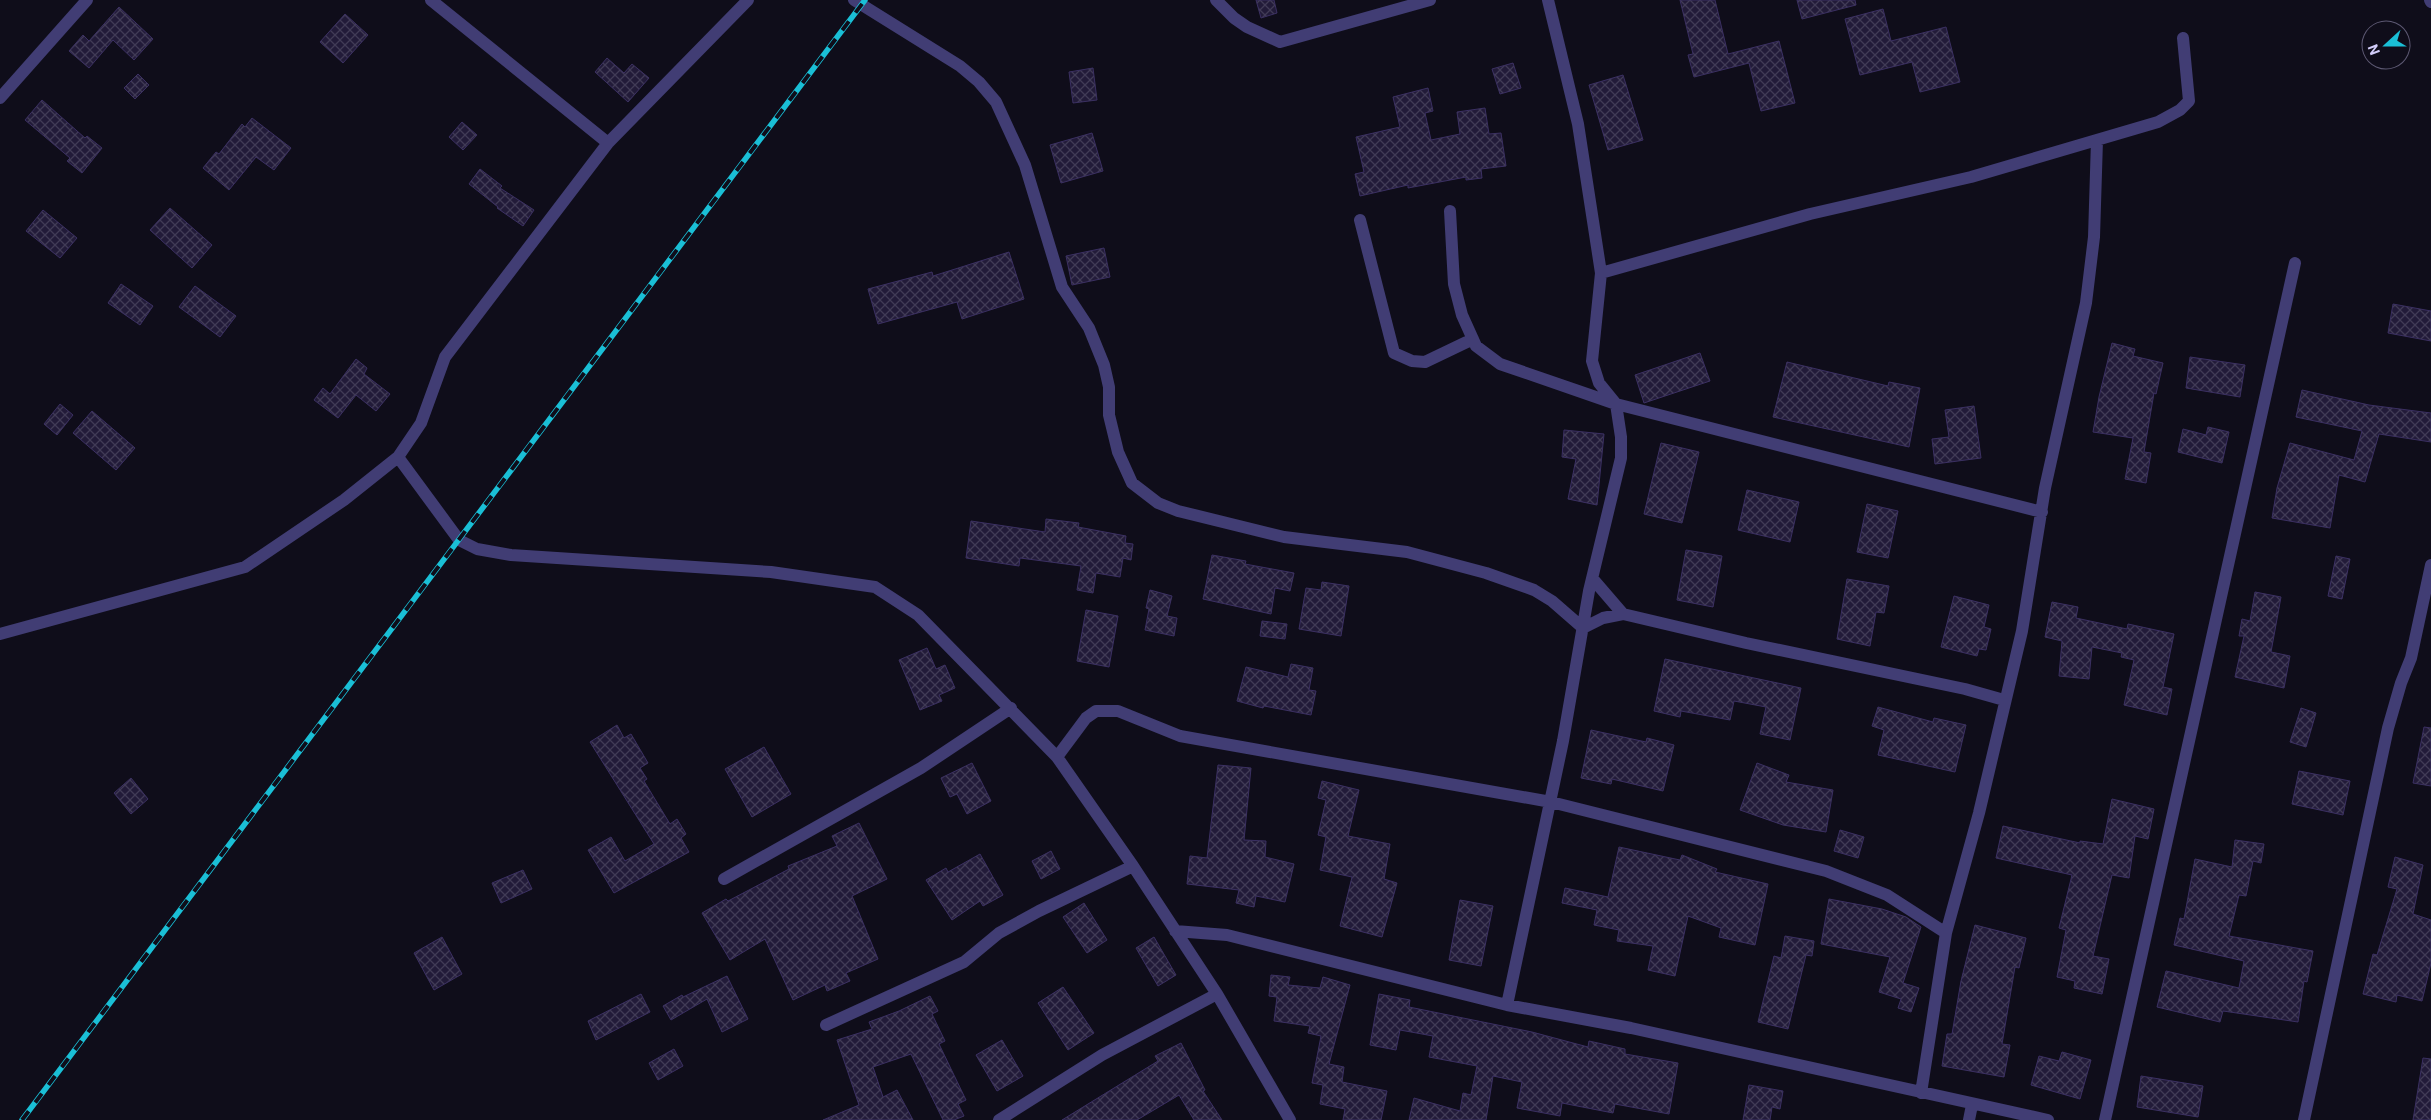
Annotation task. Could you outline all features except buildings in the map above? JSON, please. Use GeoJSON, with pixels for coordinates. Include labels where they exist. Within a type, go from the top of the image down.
{"type":"FeatureCollection","features":[{"type":"Feature","properties":{"kind":"street"},"geometry":{"type":"LineString","coordinates":[[0,98],[87,0]]}},
{"type":"Feature","properties":{"kind":"street"},"geometry":{"type":"LineString","coordinates":[[430,0],[608,143]]}},
{"type":"Feature","properties":{"kind":"street"},"geometry":{"type":"LineString","coordinates":[[0,634],[245,567],[344,500],[398,457],[421,423],[445,357],[608,143],[748,0]]}},
{"type":"Feature","properties":{"kind":"street"},"geometry":{"type":"LineString","coordinates":[[854,0],[960,66],[979,82],[996,102],[1025,165],[1062,287],[1090,328],[1106,370],[1109,387],[1109,415],[1118,452],[1132,483],[1158,503],[1178,512],[1284,537],[1407,552],[1486,573],[1534,590],[1552,601],[1583,628]]}},
{"type":"Feature","properties":{"kind":"street"},"geometry":{"type":"LineString","coordinates":[[1216,0],[1246,27],[1280,42],[1430,0]]}},
{"type":"Feature","properties":{"kind":"street"},"geometry":{"type":"LineString","coordinates":[[1507,1006],[1551,802],[1592,578],[1621,458],[1621,437],[1616,404],[1599,384],[1592,361],[1601,273],[1578,124],[1548,0]]}},
{"type":"Feature","properties":{"kind":"street"},"geometry":{"type":"LineString","coordinates":[[1601,273],[1810,214],[1971,178],[2158,122],[2180,110],[2189,101],[2184,38]]}},
{"type":"Feature","properties":{"kind":"street"},"geometry":{"type":"LineString","coordinates":[[1921,1093],[1946,932],[1979,813],[2004,700],[2022,631],[2045,488],[2086,303],[2094,237],[2097,140]]}},
{"type":"Feature","properties":{"kind":"street"},"geometry":{"type":"LineString","coordinates":[[1450,211],[1454,284],[1462,315],[1476,346],[1500,364],[1616,404],[2042,512]]}},
{"type":"Feature","properties":{"kind":"street"},"geometry":{"type":"LineString","coordinates":[[1360,220],[1394,353],[1412,361],[1425,362],[1473,339]]}},
{"type":"Feature","properties":{"kind":"street"},"geometry":{"type":"LineString","coordinates":[[2105,1120],[2295,263]]}},
{"type":"Feature","properties":{"kind":"street"},"geometry":{"type":"LineString","coordinates":[[398,457],[459,540],[477,549],[511,555],[771,572],[875,587],[918,615],[1058,757],[1218,994],[1290,1120]]}},
{"type":"Feature","properties":{"kind":"street"},"geometry":{"type":"LineString","coordinates":[[2304,1120],[2388,728],[2401,683],[2411,658],[2431,565]]}},
{"type":"Feature","properties":{"kind":"street"},"geometry":{"type":"LineString","coordinates":[[1592,578],[1623,614]]}},
{"type":"Feature","properties":{"kind":"street"},"geometry":{"type":"LineString","coordinates":[[1583,628],[1603,618],[1623,614],[1965,688],[2004,700]]}},
{"type":"Feature","properties":{"kind":"street"},"geometry":{"type":"LineString","coordinates":[[724,880],[921,768],[1011,708]]}},
{"type":"Feature","properties":{"kind":"street"},"geometry":{"type":"LineString","coordinates":[[1058,757],[1086,718],[1104,710],[1118,711],[1180,736],[1551,802],[1826,870],[1887,895],[1946,932]]}},
{"type":"Feature","properties":{"kind":"street"},"geometry":{"type":"LineString","coordinates":[[826,1025],[964,962],[999,933],[1039,911],[1133,866]]}},
{"type":"Feature","properties":{"kind":"street"},"geometry":{"type":"LineString","coordinates":[[1175,931],[1227,935],[1507,1006],[1631,1028],[1972,1105],[2048,1120]]}},
{"type":"Feature","properties":{"kind":"street"},"geometry":{"type":"LineString","coordinates":[[1000,1120],[1102,1056],[1218,994]]}},
{"type":"Feature","properties":{"kind":"street"},"geometry":{"type":"LineString","coordinates":[[1969,1120],[1972,1105]]}},
{"type":"Feature","properties":{"kind":"railway"},"geometry":{"type":"LineString","coordinates":[[22,1120],[865,0]]}}]}
